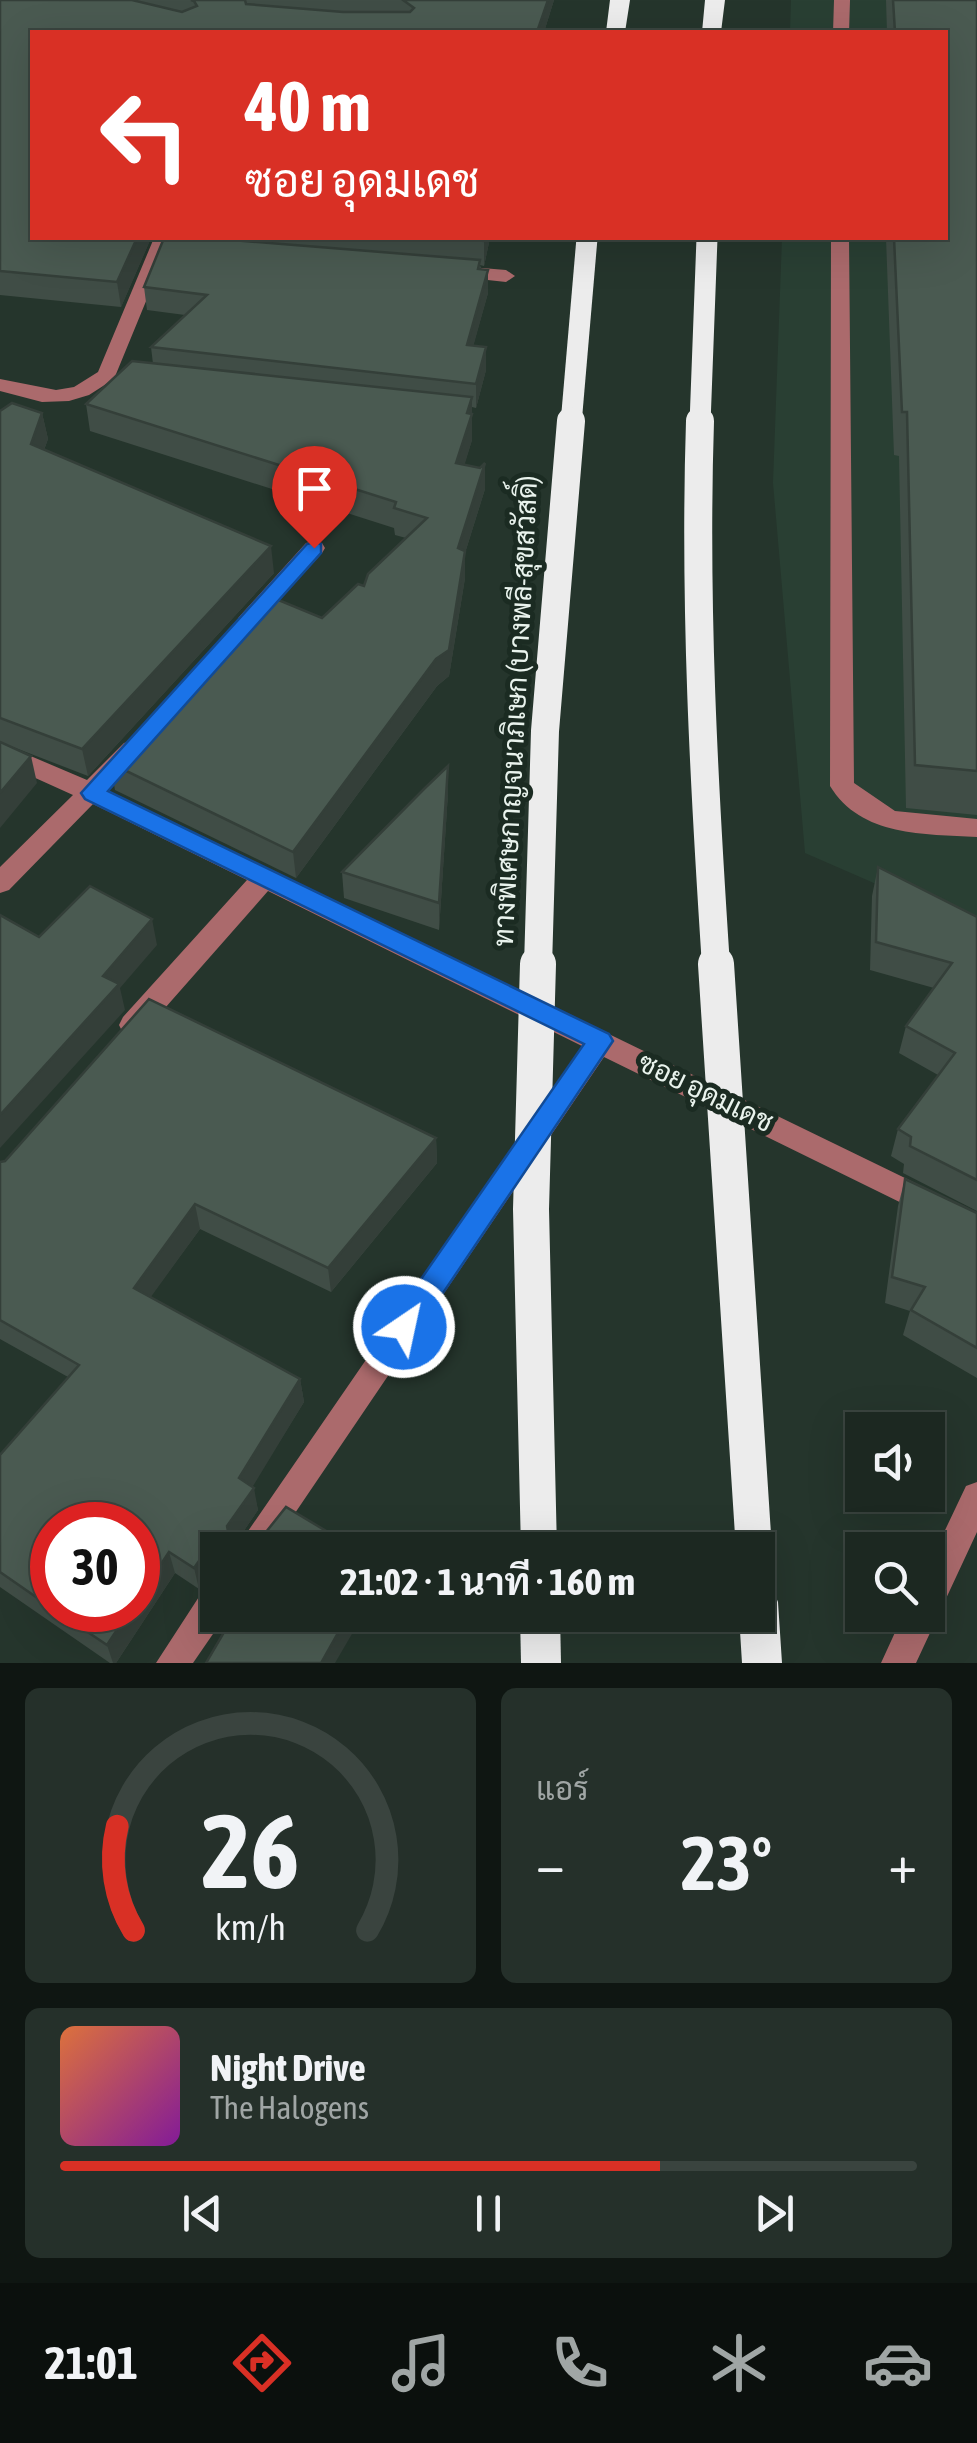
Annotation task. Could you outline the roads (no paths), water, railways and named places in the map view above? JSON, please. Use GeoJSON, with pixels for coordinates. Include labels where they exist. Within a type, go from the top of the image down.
{"type":"FeatureCollection","features":[{"type":"Feature","properties":{"kind":"highway"},"geometry":{"type":"LineString","coordinates":[[616,30],[620,0]]}},
{"type":"Feature","properties":{"kind":"highway"},"geometry":{"type":"LineString","coordinates":[[712,30],[715,0]]}},
{"type":"Feature","properties":{"kind":"highway","name":"ทางพิเศษกาญจนาภิเษก (บางพลี-สุขสวัสดิ์)"},"geometry":{"type":"LineString","coordinates":[[539,1532],[531,1209],[545,731],[587,240]]}},
{"type":"Feature","properties":{"kind":"highway"},"geometry":{"type":"LineString","coordinates":[[707,240],[696,536],[701,737],[753,1532]]}},
{"type":"Feature","properties":{"kind":"highway"},"geometry":{"type":"LineString","coordinates":[[540,1632],[541,1663]]}},
{"type":"Feature","properties":{"kind":"highway"},"geometry":{"type":"LineString","coordinates":[[760,1632],[762,1663]]}},
{"type":"Feature","properties":{"kind":"street"},"geometry":{"type":"LineString","coordinates":[[840,30],[842,0]]}},
{"type":"Feature","properties":{"kind":"street"},"geometry":{"type":"LineString","coordinates":[[840,240],[842,786],[862,808],[905,826],[977,828]]}},
{"type":"Feature","properties":{"kind":"street"},"geometry":{"type":"LineString","coordinates":[[0,385],[28,402],[74,395],[116,376],[166,244]]}},
{"type":"Feature","properties":{"kind":"street"},"geometry":{"type":"LineString","coordinates":[[429,270],[506,276]]}},
{"type":"Feature","properties":{"kind":"street"},"geometry":{"type":"LineString","coordinates":[[236,635],[314,548]]}},
{"type":"Feature","properties":{"kind":"street"},"geometry":{"type":"LineString","coordinates":[[0,882],[92,793],[144,736]]}},
{"type":"Feature","properties":{"kind":"street","name":"ซอย อุดมเดช"},"geometry":{"type":"LineString","coordinates":[[0,752],[92,793],[977,1227]]}},
{"type":"Feature","properties":{"kind":"street"},"geometry":{"type":"LineString","coordinates":[[118,1042],[263,880]]}},
{"type":"Feature","properties":{"kind":"street"},"geometry":{"type":"LineString","coordinates":[[263,1532],[600,1041]]}},
{"type":"Feature","properties":{"kind":"street"},"geometry":{"type":"LineString","coordinates":[[945,1564],[977,1497]]}},
{"type":"Feature","properties":{"kind":"street"},"geometry":{"type":"LineString","coordinates":[[173,1663],[200,1624]]}},
{"type":"Feature","properties":{"kind":"street"},"geometry":{"type":"LineString","coordinates":[[898,1663],[912,1632]]}}]}
